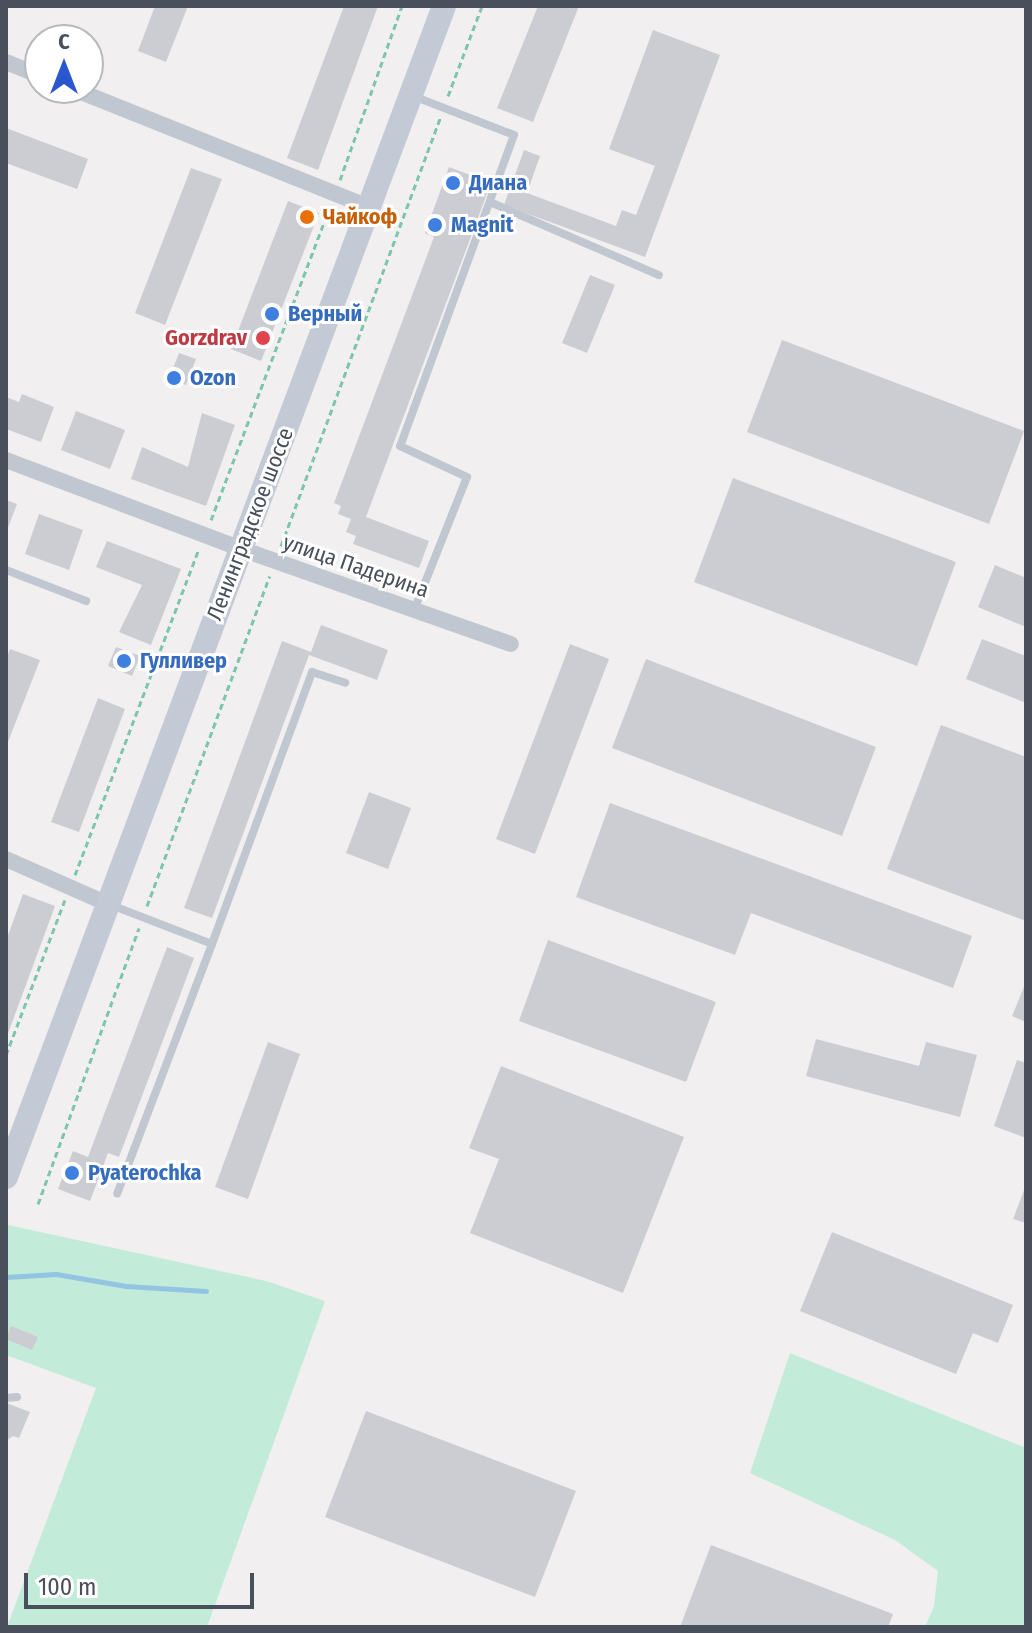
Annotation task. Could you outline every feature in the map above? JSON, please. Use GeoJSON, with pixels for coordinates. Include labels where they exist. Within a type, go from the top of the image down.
{"type":"FeatureCollection","features":[{"type":"Feature","properties":{"kind":"main road","name":"Ленинградское шоссе"},"geometry":{"type":"LineString","coordinates":[[6,1177],[444,6]]}},
{"type":"Feature","properties":{"kind":"street"},"geometry":{"type":"LineString","coordinates":[[104,101],[369,207]]}},
{"type":"Feature","properties":{"kind":"street","name":"улица Падерина"},"geometry":{"type":"LineString","coordinates":[[6,460],[241,549],[511,644]]}},
{"type":"Feature","properties":{"kind":"street"},"geometry":{"type":"LineString","coordinates":[[6,859],[108,904]]}},
{"type":"Feature","properties":{"kind":"lane"},"geometry":{"type":"LineString","coordinates":[[411,95],[514,135],[400,446],[467,477],[414,610]]}},
{"type":"Feature","properties":{"kind":"lane"},"geometry":{"type":"LineString","coordinates":[[490,202],[659,275]]}},
{"type":"Feature","properties":{"kind":"lane"},"geometry":{"type":"LineString","coordinates":[[6,570],[86,601]]}},
{"type":"Feature","properties":{"kind":"lane"},"geometry":{"type":"LineString","coordinates":[[117,1194],[312,672],[345,683]]}},
{"type":"Feature","properties":{"kind":"lane"},"geometry":{"type":"LineString","coordinates":[[108,904],[212,944]]}},
{"type":"Feature","properties":{"kind":"lane"},"geometry":{"type":"LineString","coordinates":[[6,1398],[17,1397]]}},
{"type":"Feature","properties":{"kind":"path"},"geometry":{"type":"LineString","coordinates":[[6,1055],[335,195],[402,6]]}},
{"type":"Feature","properties":{"kind":"path"},"geometry":{"type":"LineString","coordinates":[[38,1204],[482,6]]}},
{"type":"Feature","properties":{"kind":"green space"},"geometry":{"type":"Polygon","coordinates":[[[8,1225],[266,1281],[325,1301],[207,1627],[7,1627],[96,1388],[6,1355],[8,1225]]]}},
{"type":"Feature","properties":{"kind":"green space"},"geometry":{"type":"Polygon","coordinates":[[[790,1353],[1026,1448],[1026,1627],[925,1627],[934,1606],[938,1571],[895,1540],[750,1473],[790,1353]]]}},
{"type":"Feature","properties":{"kind":"building"},"geometry":{"type":"Polygon","coordinates":[[[155,6],[188,6],[166,62],[138,51],[155,6]]]}},
{"type":"Feature","properties":{"kind":"building"},"geometry":{"type":"Polygon","coordinates":[[[344,6],[378,6],[318,170],[287,158],[344,6]]]}},
{"type":"Feature","properties":{"kind":"building"},"geometry":{"type":"Polygon","coordinates":[[[538,6],[579,6],[533,122],[497,108],[538,6]]]}},
{"type":"Feature","properties":{"kind":"building"},"geometry":{"type":"Polygon","coordinates":[[[653,30],[720,55],[645,257],[504,205],[524,150],[540,156],[527,193],[616,226],[622,210],[636,215],[655,166],[609,149],[653,30]]]}},
{"type":"Feature","properties":{"kind":"building"},"geometry":{"type":"Polygon","coordinates":[[[6,128],[88,159],[77,189],[6,163],[6,128]]]}},
{"type":"Feature","properties":{"kind":"building"},"geometry":{"type":"Polygon","coordinates":[[[449,167],[491,183],[366,517],[429,541],[419,568],[353,544],[356,536],[346,532],[351,519],[338,514],[341,506],[334,503],[434,237],[425,233],[449,167]]]}},
{"type":"Feature","properties":{"kind":"building"},"geometry":{"type":"Polygon","coordinates":[[[191,168],[222,179],[165,325],[135,313],[191,168]]]}},
{"type":"Feature","properties":{"kind":"building"},"geometry":{"type":"Polygon","coordinates":[[[288,201],[319,213],[261,361],[231,349],[288,201]]]}},
{"type":"Feature","properties":{"kind":"building"},"geometry":{"type":"Polygon","coordinates":[[[590,275],[615,285],[587,353],[562,343],[590,275]]]}},
{"type":"Feature","properties":{"kind":"building"},"geometry":{"type":"Polygon","coordinates":[[[782,340],[1024,431],[989,524],[747,432],[782,340]]]}},
{"type":"Feature","properties":{"kind":"building"},"geometry":{"type":"Polygon","coordinates":[[[179,353],[196,359],[186,385],[169,379],[179,353]]]}},
{"type":"Feature","properties":{"kind":"building"},"geometry":{"type":"Polygon","coordinates":[[[22,394],[54,407],[41,442],[6,429],[6,397],[19,402],[22,394]]]}},
{"type":"Feature","properties":{"kind":"building"},"geometry":{"type":"Polygon","coordinates":[[[76,411],[125,430],[110,469],[61,450],[76,411]]]}},
{"type":"Feature","properties":{"kind":"building"},"geometry":{"type":"Polygon","coordinates":[[[202,413],[235,425],[206,506],[131,479],[142,447],[188,467],[202,413]]]}},
{"type":"Feature","properties":{"kind":"building"},"geometry":{"type":"Polygon","coordinates":[[[733,478],[956,562],[917,666],[694,582],[733,478]]]}},
{"type":"Feature","properties":{"kind":"building"},"geometry":{"type":"Polygon","coordinates":[[[6,500],[17,504],[6,533],[6,500]]]}},
{"type":"Feature","properties":{"kind":"building"},"geometry":{"type":"Polygon","coordinates":[[[39,514],[83,530],[69,570],[25,554],[39,514]]]}},
{"type":"Feature","properties":{"kind":"building"},"geometry":{"type":"Polygon","coordinates":[[[107,541],[181,569],[151,645],[119,632],[142,585],[96,567],[107,541]]]}},
{"type":"Feature","properties":{"kind":"building"},"geometry":{"type":"Polygon","coordinates":[[[995,565],[1026,578],[1026,627],[978,607],[995,565]]]}},
{"type":"Feature","properties":{"kind":"building"},"geometry":{"type":"Polygon","coordinates":[[[321,625],[388,650],[377,680],[309,655],[212,918],[184,908],[282,641],[311,652],[321,625]]]}},
{"type":"Feature","properties":{"kind":"building"},"geometry":{"type":"Polygon","coordinates":[[[982,639],[1026,656],[1026,703],[966,679],[982,639]]]}},
{"type":"Feature","properties":{"kind":"building"},"geometry":{"type":"Polygon","coordinates":[[[570,644],[609,659],[535,854],[496,839],[570,644]]]}},
{"type":"Feature","properties":{"kind":"building","name":"Гулливер"},"geometry":{"type":"Polygon","coordinates":[[[116,647],[140,656],[132,676],[108,666],[116,647]]]}},
{"type":"Feature","properties":{"kind":"building"},"geometry":{"type":"Polygon","coordinates":[[[10,649],[40,660],[6,747],[6,659],[10,649]]]}},
{"type":"Feature","properties":{"kind":"building"},"geometry":{"type":"Polygon","coordinates":[[[646,659],[876,747],[842,836],[612,748],[646,659]]]}},
{"type":"Feature","properties":{"kind":"building"},"geometry":{"type":"Polygon","coordinates":[[[98,698],[125,709],[79,832],[51,822],[98,698]]]}},
{"type":"Feature","properties":{"kind":"building"},"geometry":{"type":"Polygon","coordinates":[[[941,725],[1026,757],[1026,921],[887,869],[941,725]]]}},
{"type":"Feature","properties":{"kind":"building"},"geometry":{"type":"Polygon","coordinates":[[[369,792],[411,808],[388,869],[346,853],[369,792]]]}},
{"type":"Feature","properties":{"kind":"building"},"geometry":{"type":"Polygon","coordinates":[[[610,803],[972,936],[953,988],[751,913],[735,955],[576,897],[610,803]]]}},
{"type":"Feature","properties":{"kind":"building"},"geometry":{"type":"Polygon","coordinates":[[[23,894],[55,906],[6,1039],[6,941],[23,894]]]}},
{"type":"Feature","properties":{"kind":"building"},"geometry":{"type":"Polygon","coordinates":[[[548,940],[716,1002],[686,1082],[519,1021],[548,940]]]}},
{"type":"Feature","properties":{"kind":"building"},"geometry":{"type":"Polygon","coordinates":[[[167,947],[194,958],[119,1157],[108,1153],[90,1201],[58,1189],[73,1151],[88,1157],[167,947]]]}},
{"type":"Feature","properties":{"kind":"building"},"geometry":{"type":"Polygon","coordinates":[[[1026,982],[1026,1022],[1012,1016],[1026,982]]]}},
{"type":"Feature","properties":{"kind":"building"},"geometry":{"type":"Polygon","coordinates":[[[816,1039],[919,1066],[926,1042],[977,1055],[960,1117],[806,1076],[816,1039]]]}},
{"type":"Feature","properties":{"kind":"building"},"geometry":{"type":"Polygon","coordinates":[[[268,1042],[300,1054],[248,1199],[215,1187],[268,1042]]]}},
{"type":"Feature","properties":{"kind":"building"},"geometry":{"type":"Polygon","coordinates":[[[1017,1060],[1026,1063],[1026,1138],[994,1126],[1017,1060]]]}},
{"type":"Feature","properties":{"kind":"building"},"geometry":{"type":"Polygon","coordinates":[[[501,1066],[684,1137],[623,1293],[470,1233],[499,1159],[469,1148],[501,1066]]]}},
{"type":"Feature","properties":{"kind":"building"},"geometry":{"type":"Polygon","coordinates":[[[1026,1185],[1026,1223],[1013,1219],[1026,1185]]]}},
{"type":"Feature","properties":{"kind":"building"},"geometry":{"type":"Polygon","coordinates":[[[832,1232],[1013,1305],[998,1343],[973,1333],[956,1374],[800,1311],[832,1232]]]}},
{"type":"Feature","properties":{"kind":"building"},"geometry":{"type":"Polygon","coordinates":[[[11,1326],[38,1337],[32,1350],[6,1339],[11,1326]]]}},
{"type":"Feature","properties":{"kind":"building"},"geometry":{"type":"Polygon","coordinates":[[[6,1403],[30,1412],[19,1438],[13,1436],[6,1441],[6,1403]]]}},
{"type":"Feature","properties":{"kind":"building"},"geometry":{"type":"Polygon","coordinates":[[[366,1411],[576,1491],[535,1597],[325,1517],[366,1411]]]}},
{"type":"Feature","properties":{"kind":"building"},"geometry":{"type":"Polygon","coordinates":[[[711,1545],[893,1614],[888,1627],[680,1627],[711,1545]]]}},
{"type":"Feature","properties":{"kind":"waterway"},"geometry":{"type":"LineString","coordinates":[[6,1277],[56,1274],[126,1286],[206,1291]]}},
{"type":"Feature","properties":{"kind":"place","name":"Диана"},"geometry":{"type":"Point","coordinates":[453,183]}},
{"type":"Feature","properties":{"kind":"place","name":"Чайкоф"},"geometry":{"type":"Point","coordinates":[307,217]}},
{"type":"Feature","properties":{"kind":"place","name":"Magnit"},"geometry":{"type":"Point","coordinates":[435,225]}},
{"type":"Feature","properties":{"kind":"place","name":"Верный"},"geometry":{"type":"Point","coordinates":[272,314]}},
{"type":"Feature","properties":{"kind":"place","name":"Gorzdrav"},"geometry":{"type":"Point","coordinates":[263,338]}},
{"type":"Feature","properties":{"kind":"place","name":"Ozon"},"geometry":{"type":"Point","coordinates":[174,378]}},
{"type":"Feature","properties":{"kind":"place","name":"Гулливер"},"geometry":{"type":"Point","coordinates":[124,661]}},
{"type":"Feature","properties":{"kind":"place","name":"Pyaterochka"},"geometry":{"type":"Point","coordinates":[72,1173]}}]}
